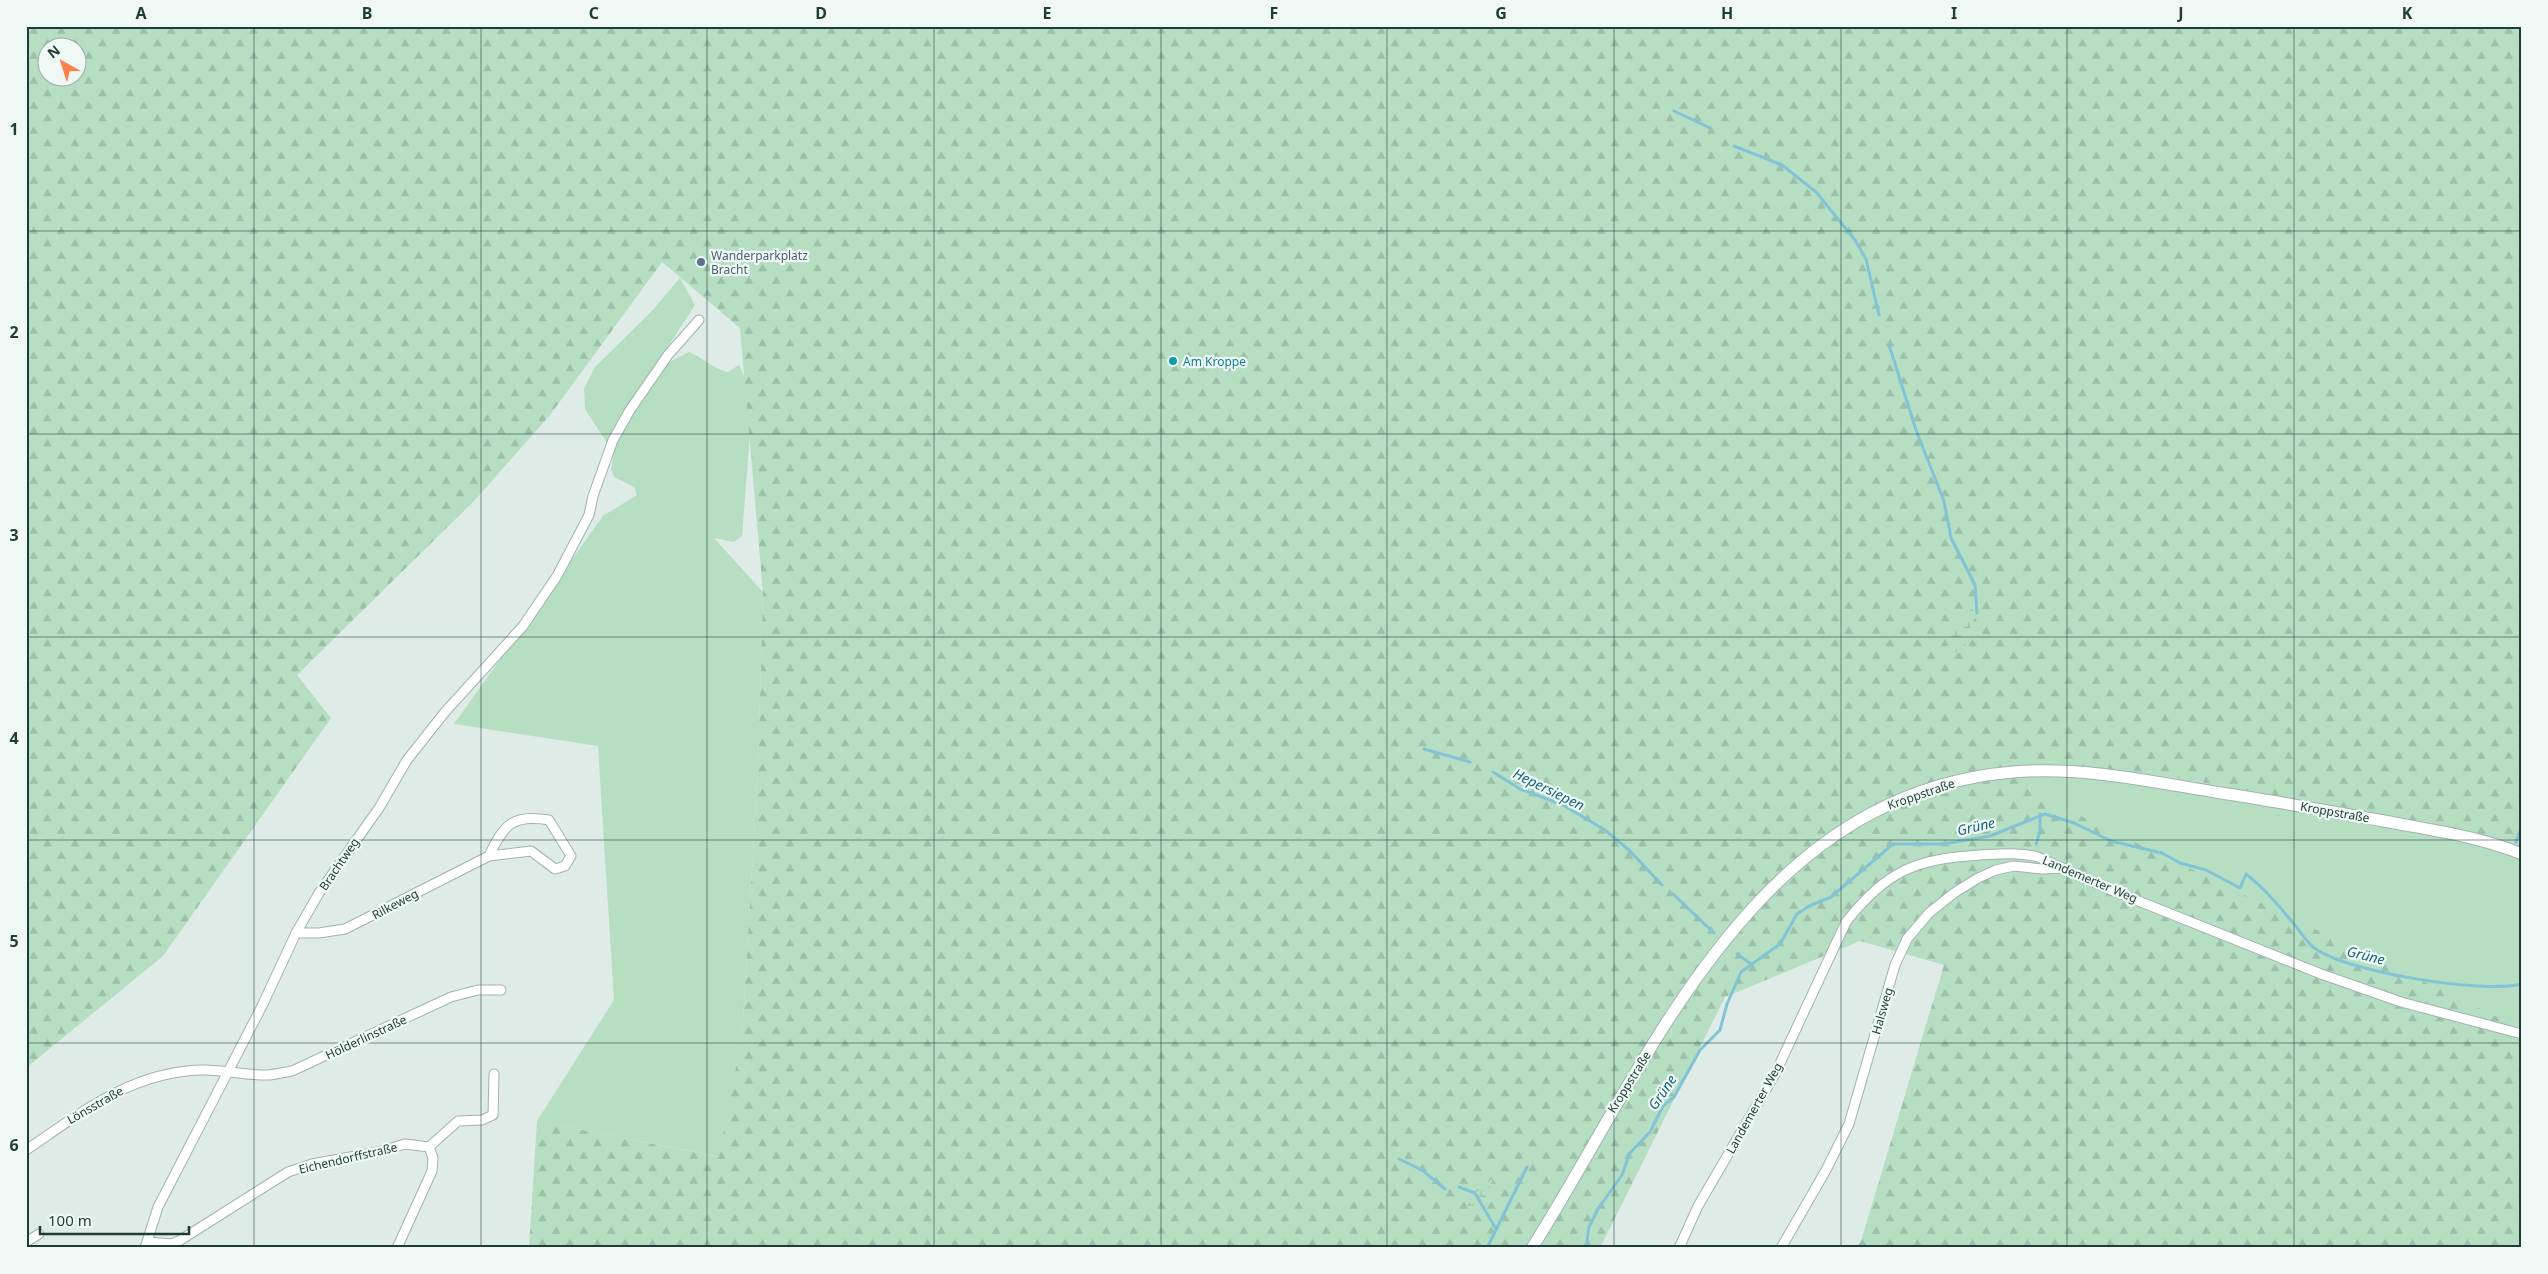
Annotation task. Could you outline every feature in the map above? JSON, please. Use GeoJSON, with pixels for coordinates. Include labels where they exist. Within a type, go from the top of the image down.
{"type":"FeatureCollection","features":[{"type":"Feature","properties":{"kind":"street","name":"Brachtweg"},"geometry":{"type":"LineString","coordinates":[[146,1245],[158,1207],[229,1070],[296,933],[319,893],[379,808],[407,760],[445,712],[523,626],[557,576],[589,515],[602,466],[613,440],[630,410],[668,355],[699,320]]}},
{"type":"Feature","properties":{"kind":"street","name":"Kroppstraße"},"geometry":{"type":"LineString","coordinates":[[1532,1248],[1620,1096],[1667,1020],[1738,925],[1764,896],[1828,839],[1855,821],[1918,793],[1949,783],[2015,772],[2102,774],[2412,826],[2464,837],[2522,854]]}},
{"type":"Feature","properties":{"kind":"street","name":"Rilkeweg"},"geometry":{"type":"LineString","coordinates":[[296,933],[319,933],[345,929],[489,856],[531,851],[555,868],[565,866],[571,856],[549,820],[530,817],[516,820],[506,826],[489,856]]}},
{"type":"Feature","properties":{"kind":"street","name":"Landemerter Weg"},"geometry":{"type":"LineString","coordinates":[[1679,1248],[1698,1206],[1775,1074],[1846,922],[1863,901],[1888,879],[1911,866],[1929,860],[1952,857],[2026,854],[2321,974],[2401,1002],[2522,1034]]}},
{"type":"Feature","properties":{"kind":"street","name":"Halsweg"},"geometry":{"type":"LineString","coordinates":[[1781,1248],[1826,1170],[1848,1124],[1895,965],[1907,939],[1929,913],[1954,893],[1978,878],[1996,870],[2014,866],[2042,869],[2063,868]]}},
{"type":"Feature","properties":{"kind":"street","name":"Hölderlinstraße"},"geometry":{"type":"LineString","coordinates":[[229,1070],[268,1075],[292,1070],[450,997],[478,990],[501,990]]}},
{"type":"Feature","properties":{"kind":"street","name":"Lönsstraße"},"geometry":{"type":"LineString","coordinates":[[26,1150],[86,1108],[117,1090],[168,1073],[229,1070]]}},
{"type":"Feature","properties":{"kind":"street"},"geometry":{"type":"LineString","coordinates":[[397,1248],[432,1171],[433,1158],[429,1147],[458,1121],[482,1120],[492,1115],[494,1074]]}},
{"type":"Feature","properties":{"kind":"street","name":"Eichendorffstraße"},"geometry":{"type":"LineString","coordinates":[[146,1245],[172,1244],[179,1241],[288,1172],[312,1164],[378,1152],[405,1144],[429,1147]]}},
{"type":"Feature","properties":{"kind":"street"},"geometry":{"type":"LineString","coordinates":[[26,1242],[39,1234]]}},
{"type":"Feature","properties":{"kind":"green space"},"geometry":{"type":"Polygon","coordinates":[[[26,26],[2522,26],[2522,849],[2187,779],[2037,761],[2029,791],[2522,1029],[2522,1248],[1856,1248],[1861,1241],[1944,965],[1860,941],[1725,997],[1600,1248],[529,1248],[537,1121],[719,1157],[742,1035],[758,768],[763,592],[740,328],[662,262],[550,415],[475,500],[297,675],[331,718],[163,956],[26,1068],[26,26]]]}},
{"type":"Feature","properties":{"kind":"green space"},"geometry":{"type":"Polygon","coordinates":[[[680,278],[695,305],[652,371],[689,352],[728,372],[739,365],[753,396],[742,536],[734,542],[714,538],[763,592],[758,768],[742,1035],[720,1157],[537,1121],[614,1000],[598,746],[454,724],[603,516],[637,495],[634,487],[614,477],[611,469],[614,454],[585,409],[584,389],[595,367],[651,312],[680,278]]]}},
{"type":"Feature","properties":{"kind":"green space"},"geometry":{"type":"Polygon","coordinates":[[[1973,608],[1977,613],[1970,628],[1971,637],[1960,653],[1943,651],[1964,614],[1973,608]]]}},
{"type":"Feature","properties":{"kind":"green space"},"geometry":{"type":"Polygon","coordinates":[[[2036,761],[2187,779],[2522,849],[2522,1029],[2029,792],[2036,761]]]}},
{"type":"Feature","properties":{"kind":"green space"},"geometry":{"type":"Polygon","coordinates":[[[1493,1178],[1484,1207],[1478,1211],[1467,1207],[1475,1193],[1493,1178]]]}},
{"type":"Feature","properties":{"kind":"waterway"},"geometry":{"type":"LineString","coordinates":[[1674,111],[1710,128]]}},
{"type":"Feature","properties":{"kind":"waterway"},"geometry":{"type":"LineString","coordinates":[[1734,146],[1782,165],[1816,192],[1855,240],[1866,259],[1879,315]]}},
{"type":"Feature","properties":{"kind":"waterway"},"geometry":{"type":"LineString","coordinates":[[1889,345],[1916,430],[1944,501],[1951,538],[1975,585],[1977,613]]}},
{"type":"Feature","properties":{"kind":"waterway","name":"Hepersiepen"},"geometry":{"type":"LineString","coordinates":[[1424,749],[1470,762]]}},
{"type":"Feature","properties":{"kind":"waterway","name":"Hepersiepen"},"geometry":{"type":"LineString","coordinates":[[1493,772],[1520,789],[1563,805],[1605,830],[1629,850],[1662,885]]}},
{"type":"Feature","properties":{"kind":"waterway"},"geometry":{"type":"LineString","coordinates":[[2036,844],[2040,832],[2040,814]]}},
{"type":"Feature","properties":{"kind":"waterway","name":"Grüne"},"geometry":{"type":"LineString","coordinates":[[1586,1248],[1589,1227],[1598,1209],[1622,1175],[1630,1153],[1650,1132],[1663,1106],[1674,1097],[1700,1050],[1720,1030],[1727,1004],[1741,972],[1780,944],[1797,914],[1809,906],[1831,897],[1893,844],[1943,844],[1990,836],[2045,814],[2074,823],[2111,841],[2162,853],[2180,863],[2206,870],[2240,888],[2246,874],[2272,898],[2313,947],[2329,956],[2353,965],[2414,979],[2447,983],[2477,986],[2522,984]]}},
{"type":"Feature","properties":{"kind":"waterway"},"geometry":{"type":"LineString","coordinates":[[2516,842],[2522,826]]}},
{"type":"Feature","properties":{"kind":"waterway","name":"Hepersiepen"},"geometry":{"type":"LineString","coordinates":[[1673,894],[1714,933]]}},
{"type":"Feature","properties":{"kind":"waterway","name":"Hepersiepen"},"geometry":{"type":"LineString","coordinates":[[1737,954],[1751,964]]}},
{"type":"Feature","properties":{"kind":"waterway"},"geometry":{"type":"LineString","coordinates":[[1399,1159],[1422,1170],[1445,1189]]}},
{"type":"Feature","properties":{"kind":"waterway"},"geometry":{"type":"LineString","coordinates":[[1487,1248],[1527,1167]]}},
{"type":"Feature","properties":{"kind":"waterway"},"geometry":{"type":"LineString","coordinates":[[1459,1187],[1475,1193],[1496,1229]]}},
{"type":"Feature","properties":{"kind":"place","name":"Wanderparkplatz Bracht"},"geometry":{"type":"Point","coordinates":[701,262]}},
{"type":"Feature","properties":{"kind":"place","name":"Am Kroppe"},"geometry":{"type":"Point","coordinates":[1173,361]}}]}
